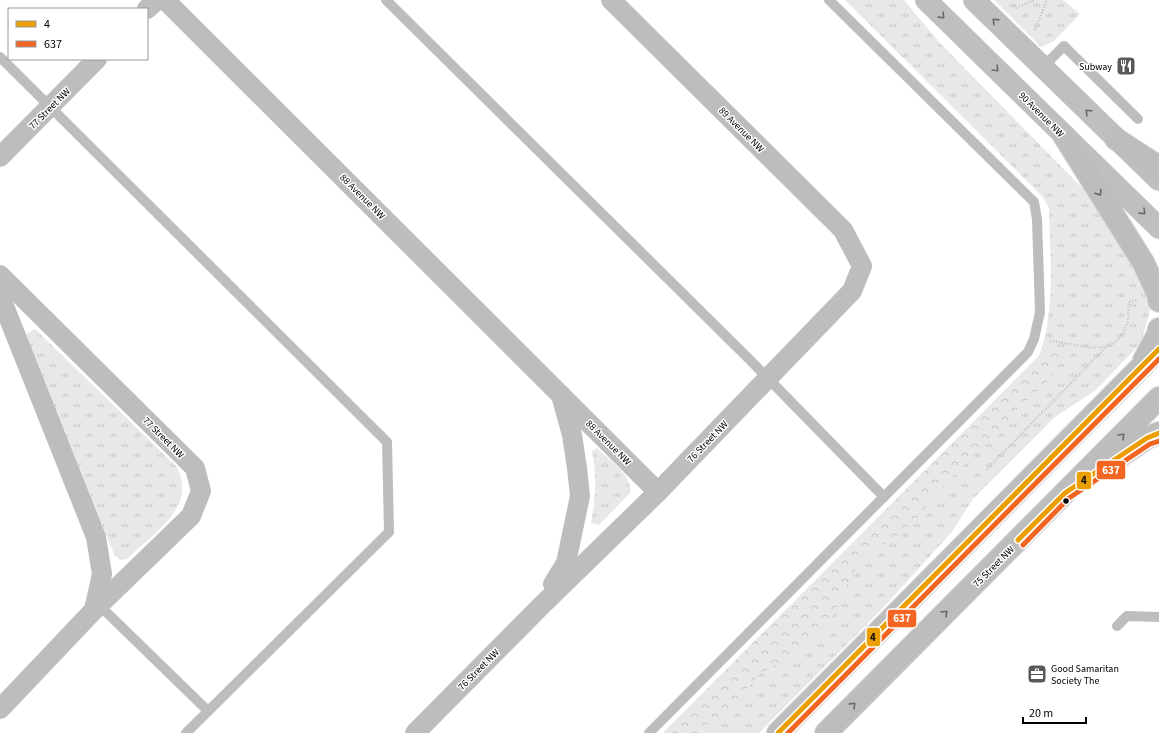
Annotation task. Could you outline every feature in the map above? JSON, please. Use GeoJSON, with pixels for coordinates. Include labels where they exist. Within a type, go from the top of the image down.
{"type":"FeatureCollection","features":[{"type":"Feature","properties":{"kind":"main road","name":"90 Avenue NW"},"geometry":{"type":"LineString","coordinates":[[926,0],[1159,228]]}},
{"type":"Feature","properties":{"kind":"main road"},"geometry":{"type":"LineString","coordinates":[[974,0],[1159,180]]}},
{"type":"Feature","properties":{"kind":"main road"},"geometry":{"type":"LineString","coordinates":[[1064,136],[1143,262],[1158,294],[1159,301]]}},
{"type":"Feature","properties":{"kind":"main road"},"geometry":{"type":"LineString","coordinates":[[1116,139],[1159,167]]}},
{"type":"Feature","properties":{"kind":"main road"},"geometry":{"type":"LineString","coordinates":[[1138,370],[1157,336],[1159,329]]}},
{"type":"Feature","properties":{"kind":"main road"},"geometry":{"type":"LineString","coordinates":[[778,733],[1159,349]]}},
{"type":"Feature","properties":{"kind":"main road","name":"75 Street NW"},"geometry":{"type":"LineString","coordinates":[[826,733],[1159,398]]}},
{"type":"Feature","properties":{"kind":"main road"},"geometry":{"type":"LineString","coordinates":[[1065,493],[1153,440]]}},
{"type":"Feature","properties":{"kind":"street"},"geometry":{"type":"LineString","coordinates":[[148,9],[157,0]]}},
{"type":"Feature","properties":{"kind":"street","name":"88 Avenue NW"},"geometry":{"type":"LineString","coordinates":[[165,0],[658,492]]}},
{"type":"Feature","properties":{"kind":"street","name":"89 Avenue NW"},"geometry":{"type":"LineString","coordinates":[[611,0],[843,230],[862,266]]}},
{"type":"Feature","properties":{"kind":"street","name":"77 Street NW"},"geometry":{"type":"LineString","coordinates":[[0,157],[97,60]]}},
{"type":"Feature","properties":{"kind":"street","name":"76 Street NW"},"geometry":{"type":"LineString","coordinates":[[415,733],[541,606],[658,492],[852,291],[862,266]]}},
{"type":"Feature","properties":{"kind":"street","name":"77 Street NW"},"geometry":{"type":"LineString","coordinates":[[0,275],[195,468],[201,491],[191,516],[96,607],[0,709]]}},
{"type":"Feature","properties":{"kind":"street"},"geometry":{"type":"LineString","coordinates":[[0,296],[96,537],[102,574],[96,607]]}},
{"type":"Feature","properties":{"kind":"street","name":"88 Avenue NW"},"geometry":{"type":"LineString","coordinates":[[560,393],[572,435],[577,468],[580,496],[575,523]]}},
{"type":"Feature","properties":{"kind":"street","name":"76 Street NW"},"geometry":{"type":"LineString","coordinates":[[541,606],[566,563],[575,523]]}},
{"type":"Feature","properties":{"kind":"lane"},"geometry":{"type":"LineString","coordinates":[[386,0],[768,378],[884,497]]}},
{"type":"Feature","properties":{"kind":"lane"},"geometry":{"type":"LineString","coordinates":[[649,733],[1028,352],[1034,339],[1040,312],[1037,219],[1034,202],[829,0]]}},
{"type":"Feature","properties":{"kind":"lane"},"geometry":{"type":"LineString","coordinates":[[1043,67],[1064,46],[1138,119]]}},
{"type":"Feature","properties":{"kind":"lane"},"geometry":{"type":"LineString","coordinates":[[0,57],[387,442],[389,532],[186,733]]}},
{"type":"Feature","properties":{"kind":"lane"},"geometry":{"type":"LineString","coordinates":[[96,607],[208,711]]}},
{"type":"Feature","properties":{"kind":"lane"},"geometry":{"type":"LineString","coordinates":[[1117,626],[1127,616],[1159,617]]}},
{"type":"Feature","properties":{"kind":"path"},"geometry":{"type":"LineString","coordinates":[[1012,4],[1016,8],[1034,0]]}},
{"type":"Feature","properties":{"kind":"path"},"geometry":{"type":"LineString","coordinates":[[1033,34],[1047,0]]}},
{"type":"Feature","properties":{"kind":"path"},"geometry":{"type":"LineString","coordinates":[[1034,339],[1101,349],[1112,345],[1122,335],[1128,323],[1129,302]]}},
{"type":"Feature","properties":{"kind":"path"},"geometry":{"type":"LineString","coordinates":[[987,469],[1107,346]]}},
{"type":"Feature","properties":{"kind":"green space"},"geometry":{"type":"Polygon","coordinates":[[[845,0],[904,0],[939,42],[1093,199],[1110,222],[1152,303],[1141,343],[1096,390],[1055,417],[973,499],[951,533],[881,610],[759,733],[663,733],[1039,356],[1044,338],[1050,302],[1051,264],[1049,208],[1042,196],[845,0]]]}},
{"type":"Feature","properties":{"kind":"green space"},"geometry":{"type":"Polygon","coordinates":[[[994,0],[1063,0],[1080,14],[1053,42],[1041,47],[994,0]]]}},
{"type":"Feature","properties":{"kind":"green space"},"geometry":{"type":"Polygon","coordinates":[[[35,329],[176,466],[182,480],[182,494],[178,506],[170,518],[127,559],[120,560],[114,554],[26,334],[35,329]]]}},
{"type":"Feature","properties":{"kind":"green space"},"geometry":{"type":"Polygon","coordinates":[[[1043,346],[1061,350],[1059,363],[1047,383],[1018,408],[1001,431],[970,458],[941,488],[915,521],[894,538],[864,556],[848,583],[830,622],[790,658],[760,673],[740,698],[703,728],[700,733],[663,733],[1039,356],[1043,346]]]}},
{"type":"Feature","properties":{"kind":"green space"},"geometry":{"type":"Polygon","coordinates":[[[597,448],[619,468],[628,480],[630,486],[630,493],[599,525],[591,523],[595,487],[595,469],[592,451],[597,448]]]}},
{"type":"Feature","properties":{"kind":"transit line","name":"4"},"geometry":{"type":"LineString","coordinates":[[778,733],[1159,349]]}},
{"type":"Feature","properties":{"kind":"transit line","name":"637"},"geometry":{"type":"LineString","coordinates":[[788,733],[1159,359]]}},
{"type":"Feature","properties":{"kind":"transit line","name":"4"},"geometry":{"type":"LineString","coordinates":[[1018,540],[1065,493],[1147,438],[1159,433]]}},
{"type":"Feature","properties":{"kind":"transit line","name":"637"},"geometry":{"type":"LineString","coordinates":[[1023,545],[1069,498],[1150,444],[1159,441]]}},
{"type":"Feature","properties":{"kind":"place","name":"Subway"},"geometry":{"type":"Point","coordinates":[1126,66]}},
{"type":"Feature","properties":{"kind":"place","name":"Good Samaritan Society The"},"geometry":{"type":"Point","coordinates":[1037,674]}}]}
